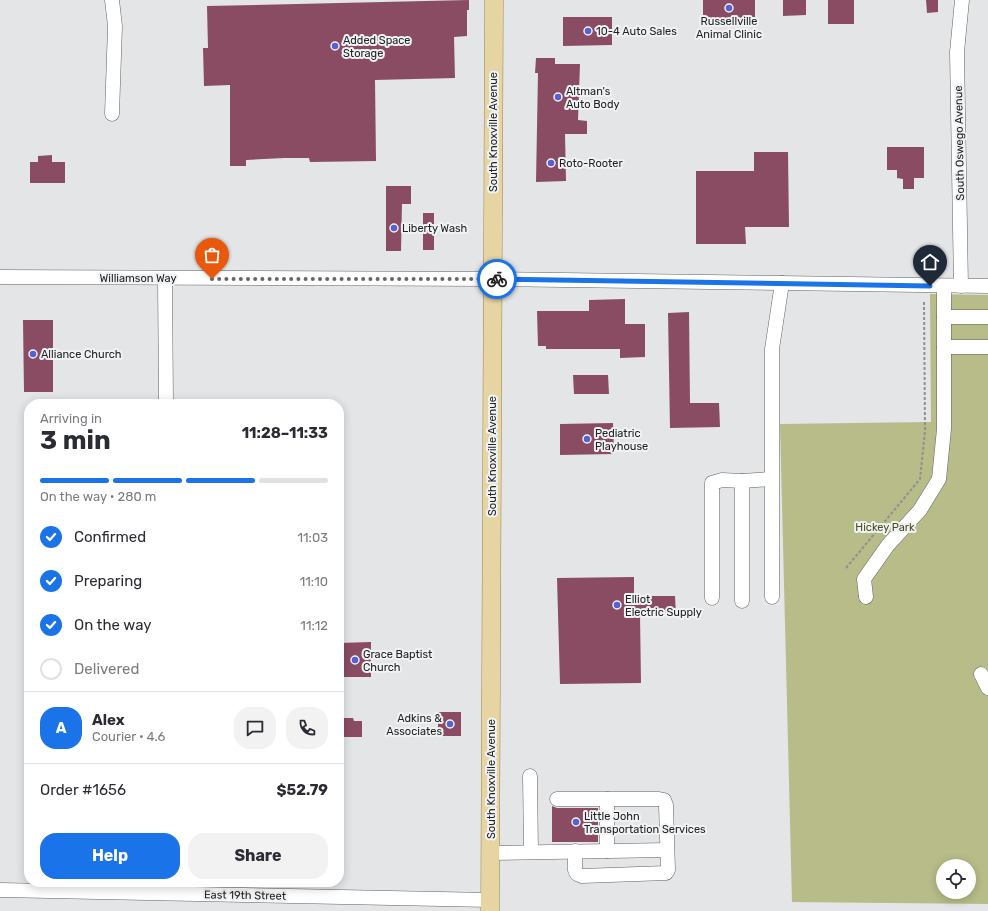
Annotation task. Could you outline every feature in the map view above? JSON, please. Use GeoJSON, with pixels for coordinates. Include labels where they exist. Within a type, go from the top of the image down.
{"type":"FeatureCollection","features":[{"type":"Feature","properties":{"kind":"main road","name":"South Knoxville Avenue"},"geometry":{"type":"LineString","coordinates":[[490,906],[494,0]]}},
{"type":"Feature","properties":{"kind":"street"},"geometry":{"type":"LineString","coordinates":[[112,0],[115,26],[112,114]]}},
{"type":"Feature","properties":{"kind":"street","name":"South Oswego Avenue"},"geometry":{"type":"LineString","coordinates":[[961,286],[957,52],[962,0]]}},
{"type":"Feature","properties":{"kind":"street","name":"Williamson Way"},"geometry":{"type":"LineString","coordinates":[[0,277],[493,279],[988,286]]}},
{"type":"Feature","properties":{"kind":"street"},"geometry":{"type":"LineString","coordinates":[[165,278],[166,399]]}},
{"type":"Feature","properties":{"kind":"street"},"geometry":{"type":"LineString","coordinates":[[772,597],[772,349],[782,283]]}},
{"type":"Feature","properties":{"kind":"street"},"geometry":{"type":"LineString","coordinates":[[866,597],[864,579],[888,545],[920,510],[939,479],[944,429],[944,286]]}},
{"type":"Feature","properties":{"kind":"street"},"geometry":{"type":"LineString","coordinates":[[944,317],[988,317]]}},
{"type":"Feature","properties":{"kind":"street"},"geometry":{"type":"LineString","coordinates":[[944,347],[988,347]]}},
{"type":"Feature","properties":{"kind":"street"},"geometry":{"type":"LineString","coordinates":[[712,598],[712,483],[722,480],[742,481],[771,479]]}},
{"type":"Feature","properties":{"kind":"street"},"geometry":{"type":"LineString","coordinates":[[742,481],[742,601]]}},
{"type":"Feature","properties":{"kind":"street"},"geometry":{"type":"LineString","coordinates":[[982,674],[988,688]]}},
{"type":"Feature","properties":{"kind":"street"},"geometry":{"type":"LineString","coordinates":[[530,776],[531,852]]}},
{"type":"Feature","properties":{"kind":"street"},"geometry":{"type":"LineString","coordinates":[[556,799],[659,799],[664,800],[666,805],[668,870],[666,873],[582,876],[577,874],[575,851]]}},
{"type":"Feature","properties":{"kind":"street"},"geometry":{"type":"LineString","coordinates":[[606,799],[607,851]]}},
{"type":"Feature","properties":{"kind":"street"},"geometry":{"type":"LineString","coordinates":[[491,853],[667,850]]}},
{"type":"Feature","properties":{"kind":"street","name":"East 19th Street"},"geometry":{"type":"LineString","coordinates":[[0,890],[490,906]]}},
{"type":"Feature","properties":{"kind":"path"},"geometry":{"type":"LineString","coordinates":[[846,568],[920,479],[925,431],[924,300]]}},
{"type":"Feature","properties":{"kind":"green space","name":"Hickey Park"},"geometry":{"type":"Polygon","coordinates":[[[930,294],[988,295],[988,904],[792,902],[780,424],[931,422],[930,294]]]}},
{"type":"Feature","properties":{"kind":"building"},"geometry":{"type":"Polygon","coordinates":[[[469,0],[469,10],[467,10],[467,36],[454,37],[455,78],[375,80],[376,161],[310,162],[309,158],[284,158],[246,160],[246,166],[230,166],[230,85],[204,86],[203,48],[208,48],[207,6],[469,0]]]}},
{"type":"Feature","properties":{"kind":"building","name":"Russellville Animal Clinic"},"geometry":{"type":"Polygon","coordinates":[[[703,0],[755,0],[755,17],[749,17],[749,22],[703,23],[703,0]]]}},
{"type":"Feature","properties":{"kind":"building"},"geometry":{"type":"Polygon","coordinates":[[[783,0],[806,0],[806,15],[783,16],[783,0]]]}},
{"type":"Feature","properties":{"kind":"building"},"geometry":{"type":"Polygon","coordinates":[[[828,0],[854,0],[854,24],[828,24],[828,0]]]}},
{"type":"Feature","properties":{"kind":"building"},"geometry":{"type":"Polygon","coordinates":[[[926,0],[938,0],[938,12],[927,13],[926,0]]]}},
{"type":"Feature","properties":{"kind":"building","name":"10-4 Auto Sales"},"geometry":{"type":"Polygon","coordinates":[[[563,17],[612,17],[612,45],[563,46],[563,17]]]}},
{"type":"Feature","properties":{"kind":"building","name":"Altman's Auto Body"},"geometry":{"type":"Polygon","coordinates":[[[536,58],[555,58],[555,64],[580,64],[578,120],[587,121],[587,134],[565,134],[566,181],[536,182],[538,73],[535,73],[536,58]]]}},
{"type":"Feature","properties":{"kind":"building"},"geometry":{"type":"Polygon","coordinates":[[[887,147],[924,147],[924,178],[914,178],[914,189],[903,189],[903,179],[897,178],[897,170],[887,170],[887,147]]]}},
{"type":"Feature","properties":{"kind":"building"},"geometry":{"type":"Polygon","coordinates":[[[754,152],[788,152],[789,227],[745,227],[746,244],[696,244],[696,171],[754,171],[754,152]]]}},
{"type":"Feature","properties":{"kind":"building"},"geometry":{"type":"Polygon","coordinates":[[[52,155],[52,162],[65,162],[65,183],[30,183],[30,162],[38,162],[38,156],[52,155]]]}},
{"type":"Feature","properties":{"kind":"building","name":"Liberty Wash"},"geometry":{"type":"Polygon","coordinates":[[[386,186],[411,186],[411,204],[402,204],[401,251],[386,251],[386,186]]]}},
{"type":"Feature","properties":{"kind":"building"},"geometry":{"type":"Polygon","coordinates":[[[423,213],[434,213],[434,250],[423,250],[423,213]]]}},
{"type":"Feature","properties":{"kind":"building"},"geometry":{"type":"Polygon","coordinates":[[[625,299],[625,324],[645,324],[645,357],[620,358],[620,349],[546,349],[546,346],[538,346],[537,311],[589,311],[589,300],[625,299]]]}},
{"type":"Feature","properties":{"kind":"building"},"geometry":{"type":"Polygon","coordinates":[[[689,312],[690,403],[719,403],[720,427],[670,428],[668,313],[689,312]]]}},
{"type":"Feature","properties":{"kind":"building","name":"Alliance Church"},"geometry":{"type":"Polygon","coordinates":[[[23,320],[53,320],[53,392],[24,392],[23,320]]]}},
{"type":"Feature","properties":{"kind":"building"},"geometry":{"type":"Polygon","coordinates":[[[573,375],[608,375],[609,394],[574,394],[573,375]]]}},
{"type":"Feature","properties":{"kind":"building","name":"Pediatric Playhouse"},"geometry":{"type":"Polygon","coordinates":[[[613,423],[614,454],[560,455],[560,424],[613,423]]]}},
{"type":"Feature","properties":{"kind":"building"},"geometry":{"type":"Polygon","coordinates":[[[634,577],[634,596],[675,596],[676,615],[640,615],[641,683],[560,684],[557,578],[634,577]]]}},
{"type":"Feature","properties":{"kind":"building","name":"Grace Baptist Church"},"geometry":{"type":"Polygon","coordinates":[[[371,642],[371,677],[344,677],[344,643],[371,642]]]}},
{"type":"Feature","properties":{"kind":"building","name":"Adkins & Associates"},"geometry":{"type":"Polygon","coordinates":[[[438,712],[461,712],[461,736],[438,736],[438,712]]]}},
{"type":"Feature","properties":{"kind":"building"},"geometry":{"type":"Polygon","coordinates":[[[344,718],[353,718],[354,721],[362,721],[362,737],[344,737],[344,718]]]}},
{"type":"Feature","properties":{"kind":"building","name":"Little John Transportation Services"},"geometry":{"type":"Polygon","coordinates":[[[552,806],[557,808],[598,808],[598,842],[552,842],[552,806]]]}},
{"type":"Feature","properties":{"kind":"way so far"},"geometry":{"type":"LineString","coordinates":[[212,279],[497,279]]}},
{"type":"Feature","properties":{"kind":"place","name":"Russellville Animal Clinic"},"geometry":{"type":"Point","coordinates":[729,8]}},
{"type":"Feature","properties":{"kind":"place","name":"10-4 Auto Sales"},"geometry":{"type":"Point","coordinates":[588,31]}},
{"type":"Feature","properties":{"kind":"place","name":"Added Space Storage"},"geometry":{"type":"Point","coordinates":[335,46]}},
{"type":"Feature","properties":{"kind":"place","name":"Altman's Auto Body"},"geometry":{"type":"Point","coordinates":[558,97]}},
{"type":"Feature","properties":{"kind":"place","name":"Roto-Rooter"},"geometry":{"type":"Point","coordinates":[551,163]}},
{"type":"Feature","properties":{"kind":"place","name":"Liberty Wash"},"geometry":{"type":"Point","coordinates":[394,228]}},
{"type":"Feature","properties":{"kind":"place","name":"Alliance Church"},"geometry":{"type":"Point","coordinates":[33,354]}},
{"type":"Feature","properties":{"kind":"place","name":"Pediatric Playhouse"},"geometry":{"type":"Point","coordinates":[587,439]}},
{"type":"Feature","properties":{"kind":"place","name":"Elliot Electric Supply"},"geometry":{"type":"Point","coordinates":[617,605]}},
{"type":"Feature","properties":{"kind":"place","name":"Grace Baptist Church"},"geometry":{"type":"Point","coordinates":[355,660]}},
{"type":"Feature","properties":{"kind":"place","name":"Adkins & Associates"},"geometry":{"type":"Point","coordinates":[450,724]}},
{"type":"Feature","properties":{"kind":"place","name":"Little John Transportation Services"},"geometry":{"type":"Point","coordinates":[576,822]}},
{"type":"Feature","properties":{"kind":"route"},"geometry":{"type":"LineString","coordinates":[[497,279],[930,286]]}}]}
